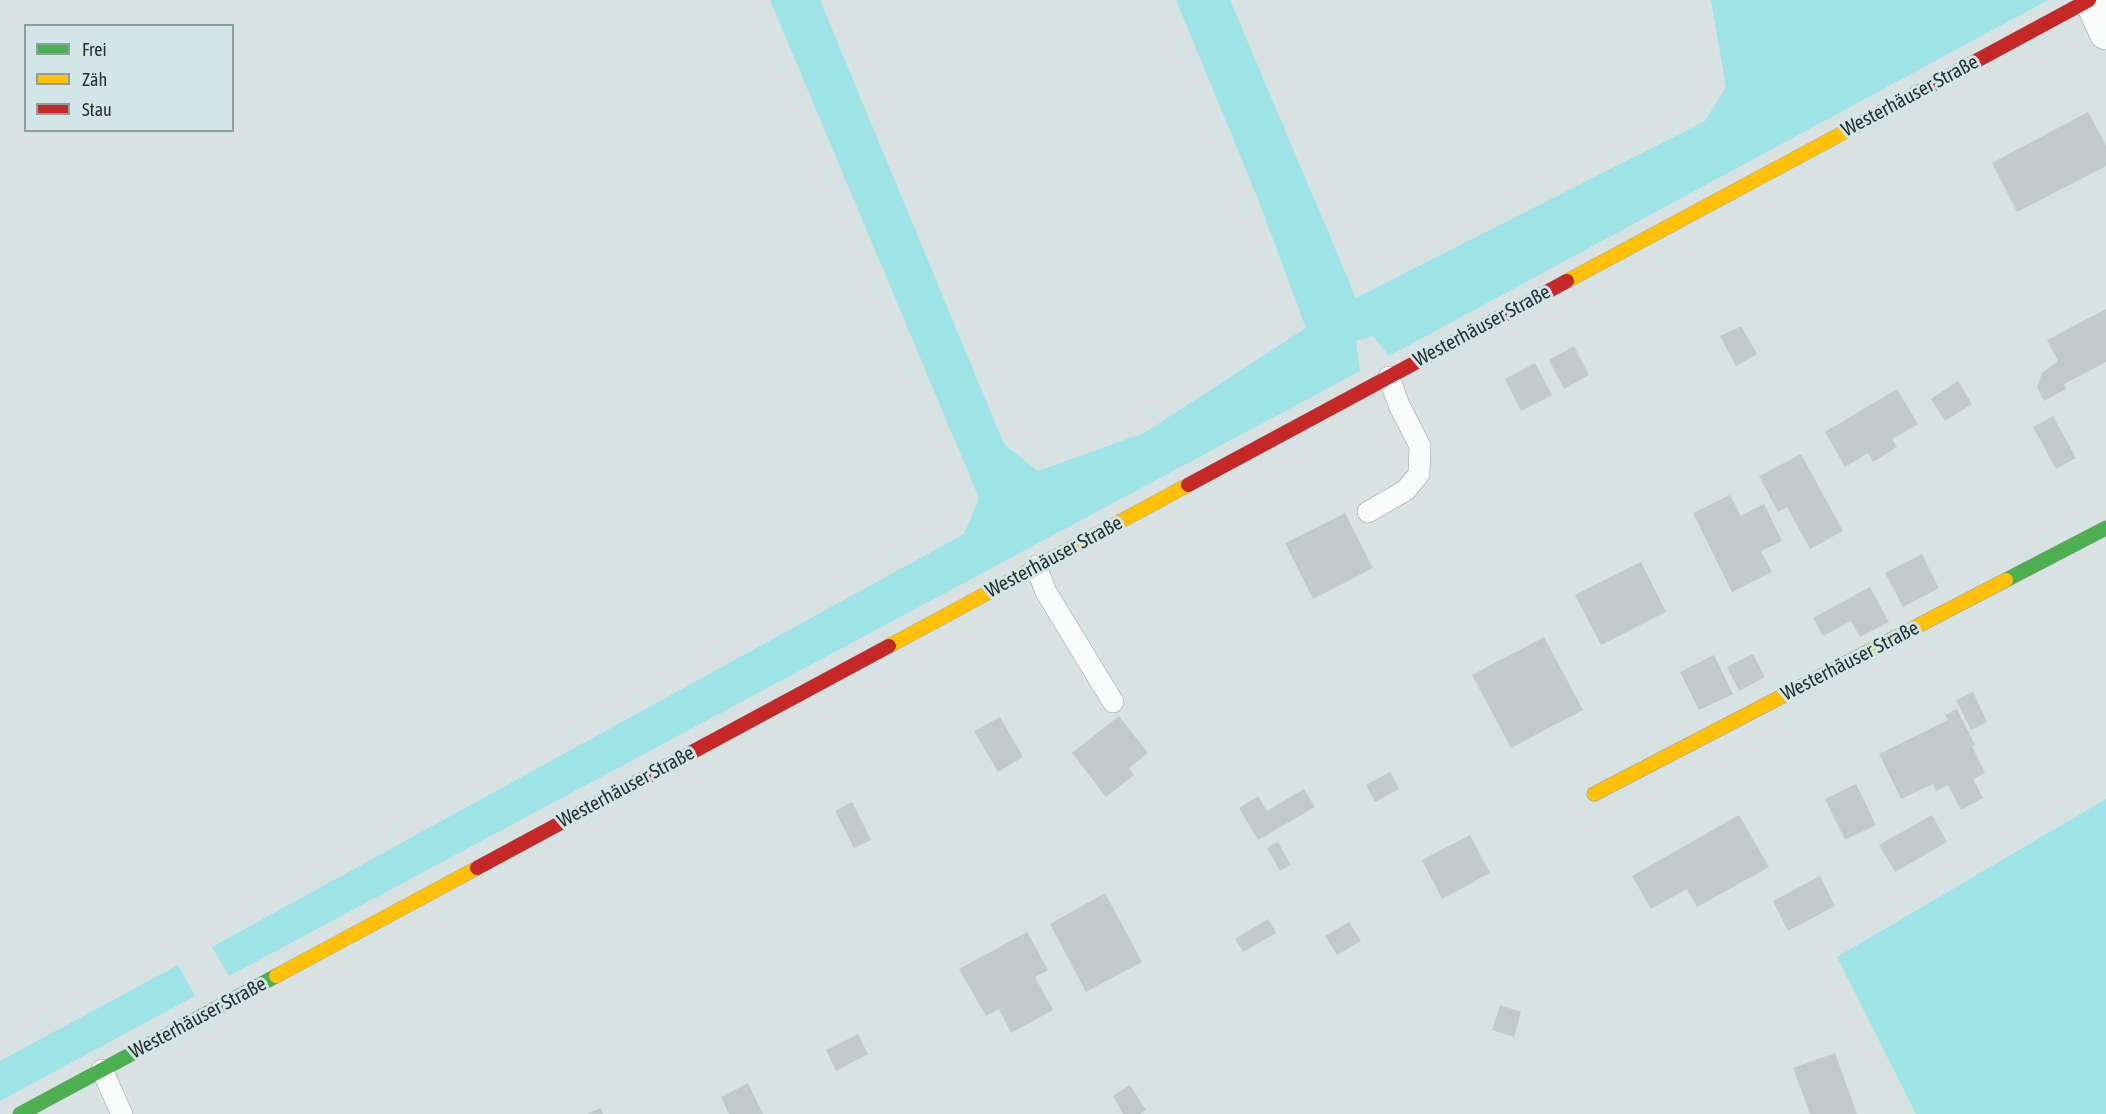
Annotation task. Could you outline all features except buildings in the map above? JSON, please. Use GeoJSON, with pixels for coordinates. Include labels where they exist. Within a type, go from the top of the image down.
{"type":"FeatureCollection","features":[{"type":"Feature","properties":{"kind":"main road","name":"Westerhäuser Straße"},"geometry":{"type":"LineString","coordinates":[[20,1114],[2090,0]]}},
{"type":"Feature","properties":{"kind":"main road","name":"Westerhäuser Straße"},"geometry":{"type":"LineString","coordinates":[[1594,794],[2106,528]]}},
{"type":"Feature","properties":{"kind":"street","name":"Westerhäuser Straße"},"geometry":{"type":"LineString","coordinates":[[2090,0],[2106,33]]}},
{"type":"Feature","properties":{"kind":"lane"},"geometry":{"type":"LineString","coordinates":[[1368,512],[1406,490],[1419,474],[1420,446],[1399,405],[1389,377]]}},
{"type":"Feature","properties":{"kind":"lane"},"geometry":{"type":"LineString","coordinates":[[1036,566],[1046,592],[1113,702]]}},
{"type":"Feature","properties":{"kind":"lane"},"geometry":{"type":"LineString","coordinates":[[102,1070],[122,1114]]}},
{"type":"Feature","properties":{"kind":"shaded area"},"geometry":{"type":"Polygon","coordinates":[[[770,0],[820,0],[1004,444],[1038,471],[1144,433],[1306,328],[1256,194],[1176,0],[1230,0],[1356,298],[1705,121],[1726,87],[1711,0],[2048,0],[1389,356],[1373,336],[1356,341],[1360,371],[229,976],[212,947],[964,534],[979,498],[770,0]]]}},
{"type":"Feature","properties":{"kind":"shaded area"},"geometry":{"type":"Polygon","coordinates":[[[2106,799],[2106,1114],[1916,1114],[1837,957],[2106,799]]]}},
{"type":"Feature","properties":{"kind":"shaded area"},"geometry":{"type":"Polygon","coordinates":[[[178,965],[195,996],[0,1101],[0,1061],[178,965]]]}},
{"type":"Feature","properties":{"kind":"traffic: fast"},"geometry":{"type":"LineString","coordinates":[[2006,580],[2106,528]]}},
{"type":"Feature","properties":{"kind":"traffic: fast"},"geometry":{"type":"LineString","coordinates":[[20,1114],[276,976]]}},
{"type":"Feature","properties":{"kind":"traffic: slow"},"geometry":{"type":"LineString","coordinates":[[1567,281],[1852,128]]}},
{"type":"Feature","properties":{"kind":"traffic: slow"},"geometry":{"type":"LineString","coordinates":[[889,646],[1188,485]]}},
{"type":"Feature","properties":{"kind":"traffic: slow"},"geometry":{"type":"LineString","coordinates":[[1594,794],[2006,580]]}},
{"type":"Feature","properties":{"kind":"traffic: slow"},"geometry":{"type":"LineString","coordinates":[[276,976],[477,868]]}},
{"type":"Feature","properties":{"kind":"traffic: jam"},"geometry":{"type":"LineString","coordinates":[[1852,128],[2089,0]]}},
{"type":"Feature","properties":{"kind":"traffic: jam"},"geometry":{"type":"LineString","coordinates":[[1188,485],[1567,281]]}},
{"type":"Feature","properties":{"kind":"traffic: jam"},"geometry":{"type":"LineString","coordinates":[[477,868],[889,646]]}}]}
